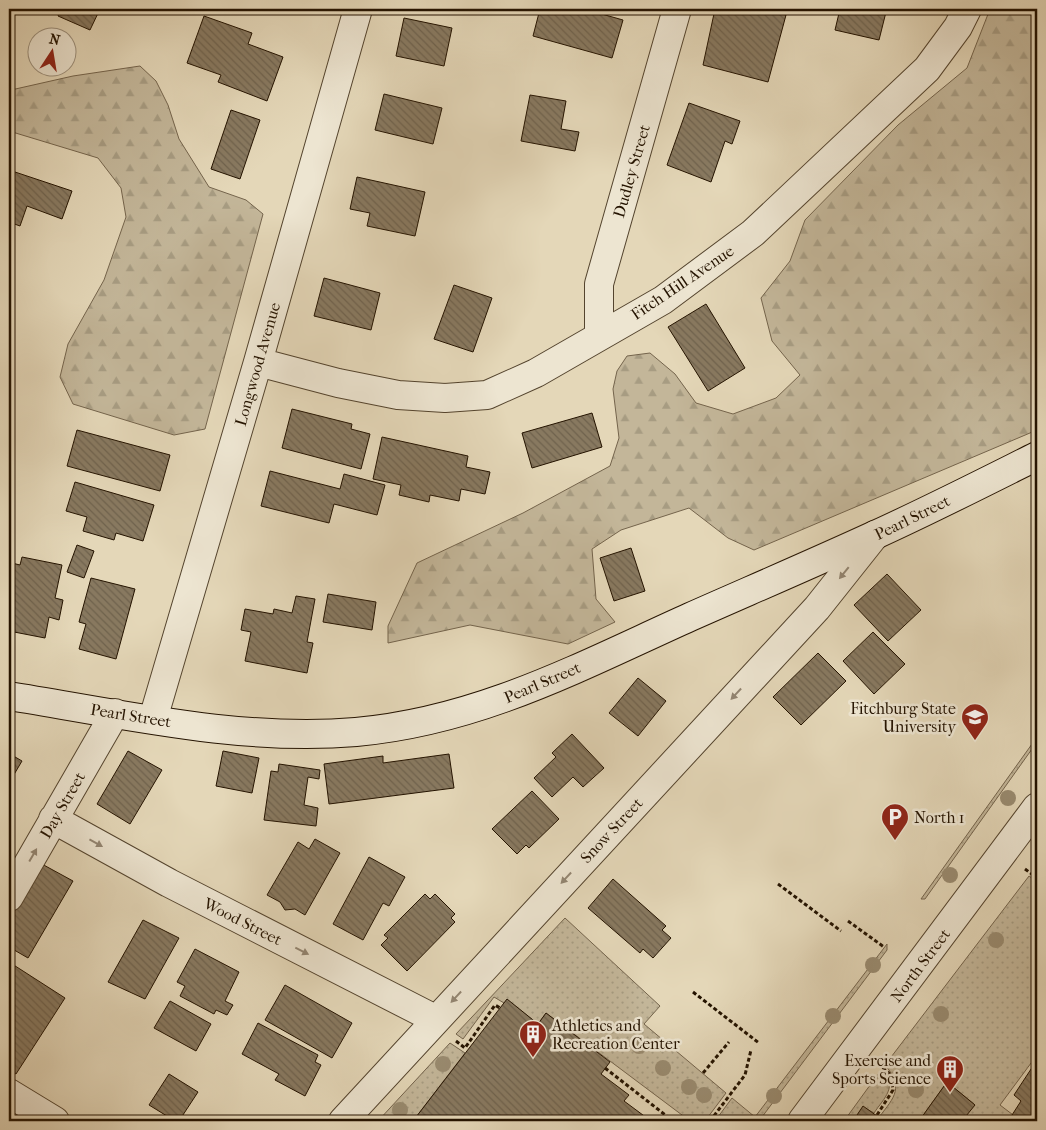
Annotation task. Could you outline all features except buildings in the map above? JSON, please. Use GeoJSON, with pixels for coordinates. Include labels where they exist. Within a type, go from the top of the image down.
{"type":"FeatureCollection","features":[{"type":"Feature","properties":{"kind":"street","name":"Longwood Avenue"},"geometry":{"type":"LineString","coordinates":[[153,718],[258,362],[358,9]]}},
{"type":"Feature","properties":{"kind":"street","name":"Dudley Street"},"geometry":{"type":"LineString","coordinates":[[599,335],[599,284],[677,9]]}},
{"type":"Feature","properties":{"kind":"street","name":"Fitch Hill Avenue"},"geometry":{"type":"LineString","coordinates":[[258,362],[338,383],[398,395],[445,398],[486,395],[536,373],[599,335],[663,300],[753,233],[927,69],[958,27],[967,9]]}},
{"type":"Feature","properties":{"kind":"street","name":"Pearl Street"},"geometry":{"type":"LineString","coordinates":[[9,696],[115,713],[255,731],[321,734],[415,724],[469,711],[538,686],[875,535],[1037,456]]}},
{"type":"Feature","properties":{"kind":"street","name":"Snow Street"},"geometry":{"type":"LineString","coordinates":[[342,1121],[443,1028],[817,608],[875,535]]}},
{"type":"Feature","properties":{"kind":"street","name":"Day Street"},"geometry":{"type":"LineString","coordinates":[[9,897],[115,713]]}},
{"type":"Feature","properties":{"kind":"street","name":"North Street"},"geometry":{"type":"LineString","coordinates":[[802,1121],[1037,807]]}},
{"type":"Feature","properties":{"kind":"street","name":"Wood Street"},"geometry":{"type":"LineString","coordinates":[[53,819],[169,884],[443,1028]]}},
{"type":"Feature","properties":{"kind":"street"},"geometry":{"type":"LineString","coordinates":[[9,1093],[55,1121]]}},
{"type":"Feature","properties":{"kind":"path"},"geometry":{"type":"LineString","coordinates":[[1025,869],[1037,878]]}},
{"type":"Feature","properties":{"kind":"path"},"geometry":{"type":"LineString","coordinates":[[778,884],[841,931]]}},
{"type":"Feature","properties":{"kind":"path"},"geometry":{"type":"LineString","coordinates":[[848,921],[884,947]]}},
{"type":"Feature","properties":{"kind":"path"},"geometry":{"type":"LineString","coordinates":[[693,992],[758,1042]]}},
{"type":"Feature","properties":{"kind":"path"},"geometry":{"type":"LineString","coordinates":[[443,1028],[464,1048],[495,1005],[500,1008]]}},
{"type":"Feature","properties":{"kind":"path"},"geometry":{"type":"LineString","coordinates":[[703,1073],[729,1042]]}},
{"type":"Feature","properties":{"kind":"path"},"geometry":{"type":"LineString","coordinates":[[710,1121],[745,1075],[751,1050]]}},
{"type":"Feature","properties":{"kind":"path"},"geometry":{"type":"LineString","coordinates":[[877,1116],[890,1096],[893,1084],[891,1075],[880,1064]]}},
{"type":"Feature","properties":{"kind":"path"},"geometry":{"type":"LineString","coordinates":[[605,1068],[673,1121]]}},
{"type":"Feature","properties":{"kind":"green space"},"geometry":{"type":"Polygon","coordinates":[[[990,9],[1037,9],[1037,430],[754,550],[728,538],[689,508],[621,530],[592,549],[596,599],[615,622],[568,644],[470,625],[388,643],[388,626],[417,563],[523,513],[610,466],[619,438],[613,389],[617,371],[627,356],[650,353],[675,374],[696,403],[733,414],[776,398],[800,375],[772,341],[761,298],[790,261],[805,220],[898,125],[967,68],[990,9]]]}},
{"type":"Feature","properties":{"kind":"green space"},"geometry":{"type":"Polygon","coordinates":[[[140,66],[156,81],[168,105],[179,139],[209,187],[246,200],[263,214],[205,429],[174,435],[73,404],[60,377],[68,344],[104,280],[126,217],[121,188],[98,158],[9,131],[9,92],[64,78],[78,78],[78,75],[140,66]]]}},
{"type":"Feature","properties":{"kind":"green space"},"geometry":{"type":"Polygon","coordinates":[[[1037,737],[1037,742],[925,899],[921,899],[1037,737]]]}},
{"type":"Feature","properties":{"kind":"green space"},"geometry":{"type":"Polygon","coordinates":[[[1029,876],[1037,882],[1037,1055],[1000,1105],[1021,1121],[962,1121],[974,1104],[947,1082],[919,1121],[893,1121],[887,1117],[884,1121],[879,1117],[893,1098],[896,1086],[891,1073],[885,1065],[1029,876]]]}},
{"type":"Feature","properties":{"kind":"green space"},"geometry":{"type":"Polygon","coordinates":[[[565,918],[660,1006],[644,1024],[726,1093],[705,1121],[690,1121],[546,1013],[538,1024],[507,1000],[504,1003],[494,997],[463,1039],[456,1034],[565,918]]]}},
{"type":"Feature","properties":{"kind":"green space"},"geometry":{"type":"Polygon","coordinates":[[[887,944],[887,950],[759,1121],[715,1121],[732,1098],[755,1117],[887,944]]]}},
{"type":"Feature","properties":{"kind":"green space"},"geometry":{"type":"Polygon","coordinates":[[[450,1043],[465,1053],[413,1121],[378,1121],[450,1043]]]}},
{"type":"Feature","properties":{"kind":"green space"},"geometry":{"type":"Polygon","coordinates":[[[881,1070],[889,1081],[888,1092],[882,1102],[874,1113],[863,1107],[853,1121],[844,1121],[881,1070]]]}},
{"type":"Feature","properties":{"kind":"place","name":"Fitchburg State University"},"geometry":{"type":"Point","coordinates":[975,741]}},
{"type":"Feature","properties":{"kind":"place","name":"North 1"},"geometry":{"type":"Point","coordinates":[895,841]}},
{"type":"Feature","properties":{"kind":"place","name":"Athletics and Recreation Center"},"geometry":{"type":"Point","coordinates":[533,1058]}},
{"type":"Feature","properties":{"kind":"place","name":"Exercise and Sports Science"},"geometry":{"type":"Point","coordinates":[950,1093]}}]}
